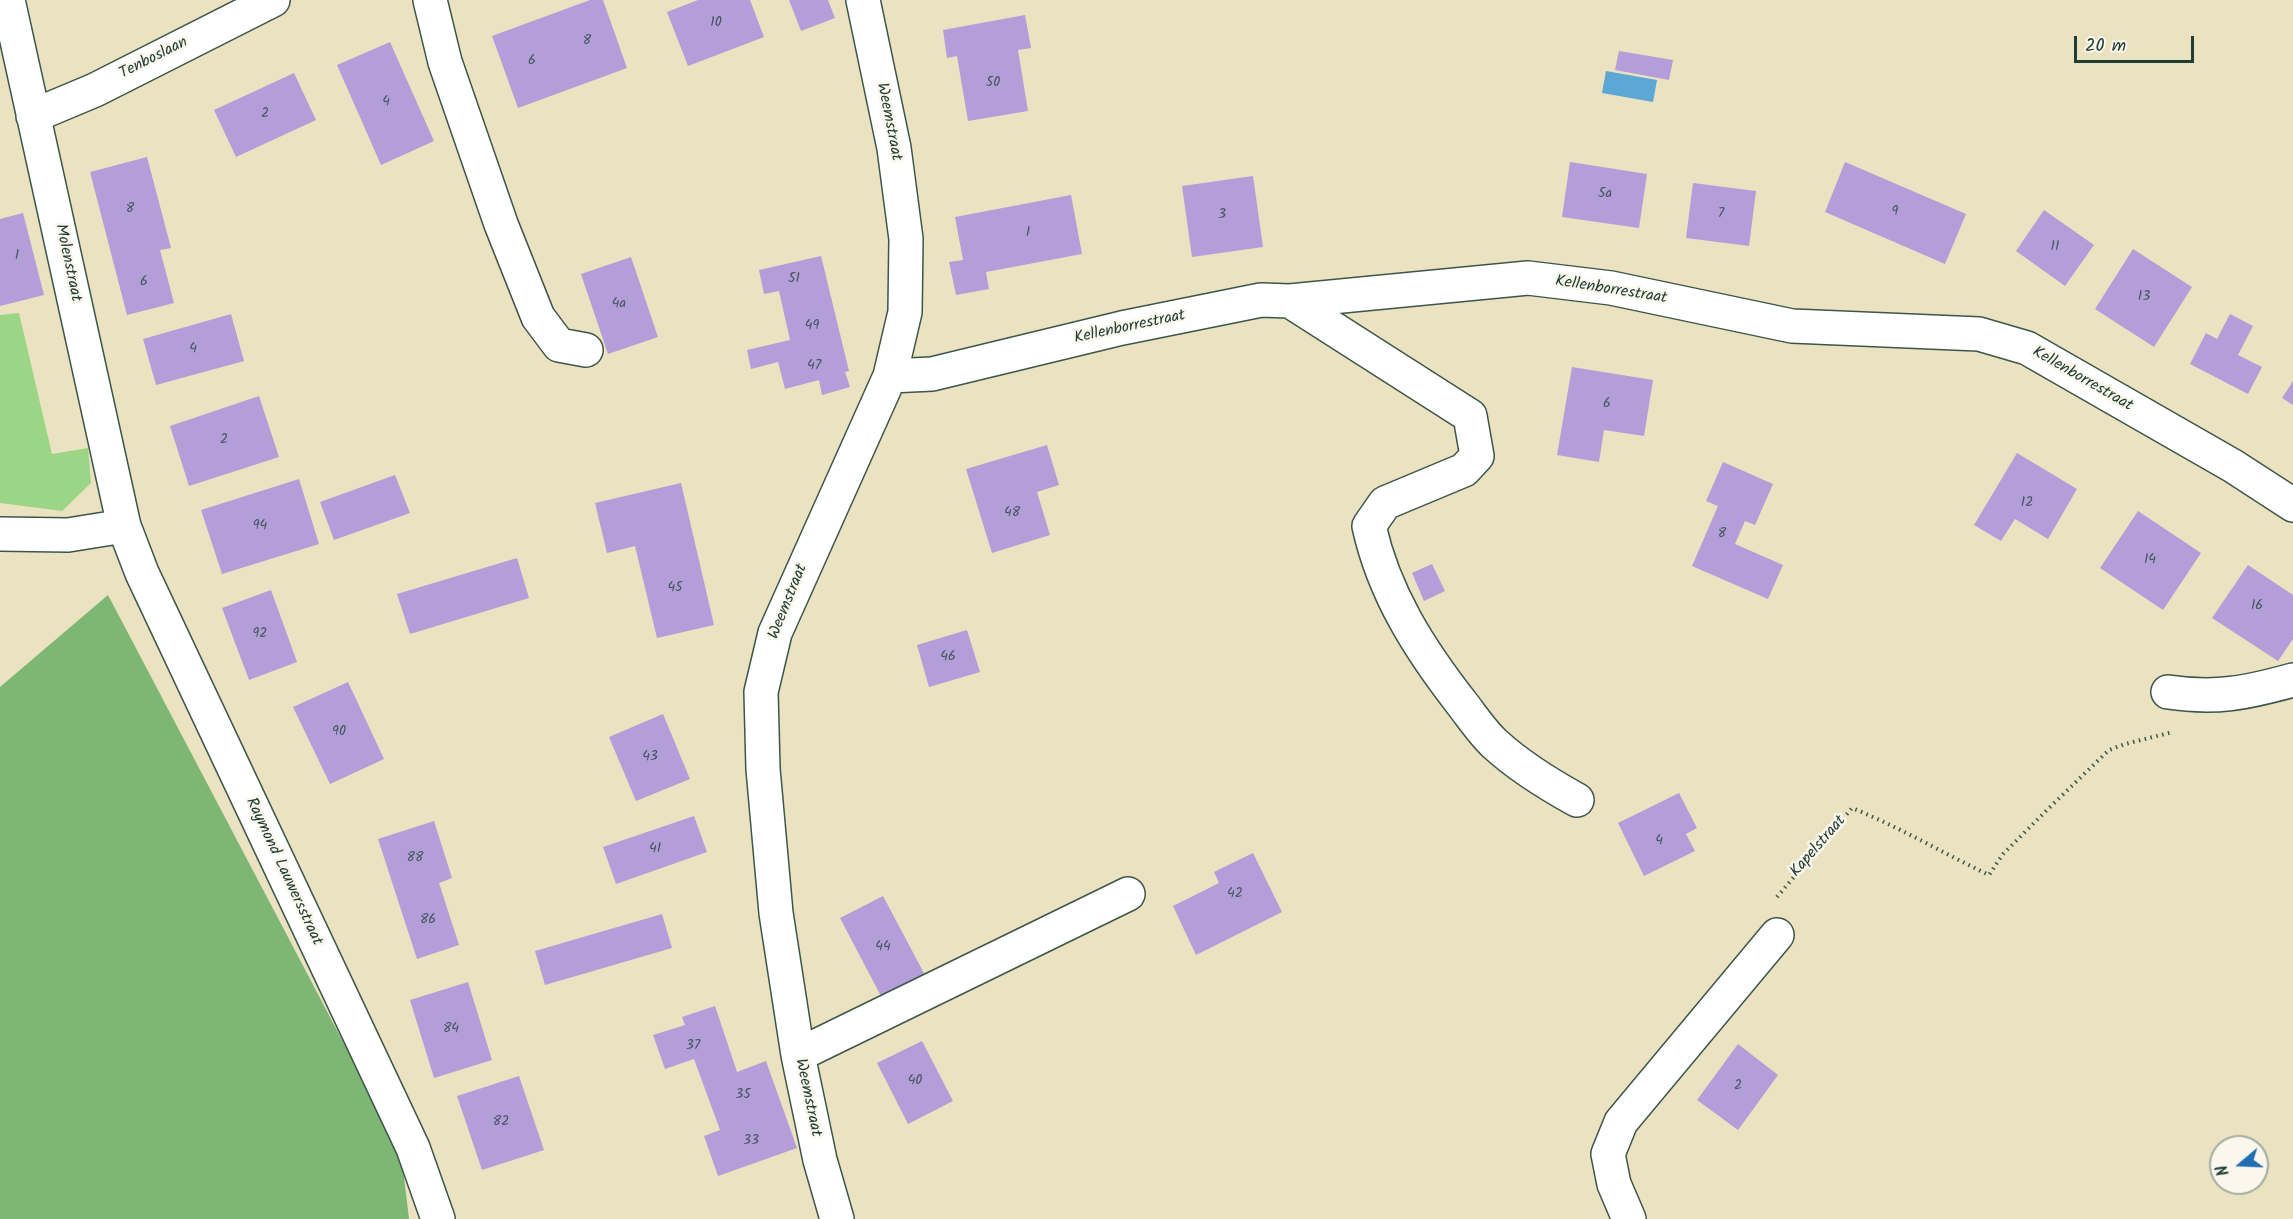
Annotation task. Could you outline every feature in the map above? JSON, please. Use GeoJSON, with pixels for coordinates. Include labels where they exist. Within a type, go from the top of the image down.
{"type":"FeatureCollection","features":[{"type":"Feature","properties":{"kind":"street","name":"Molenstraat"},"geometry":{"type":"LineString","coordinates":[[8,0],[124,526]]}},
{"type":"Feature","properties":{"kind":"street","name":"Tenboslaan"},"geometry":{"type":"LineString","coordinates":[[33,116],[95,90],[273,0]]}},
{"type":"Feature","properties":{"kind":"street"},"geometry":{"type":"LineString","coordinates":[[430,0],[445,62],[501,224],[538,317],[559,345],[586,350]]}},
{"type":"Feature","properties":{"kind":"street","name":"Weemstraat"},"geometry":{"type":"LineString","coordinates":[[837,1219],[820,1160],[798,1055],[776,913],[763,769],[761,692],[775,633],[890,376],[905,312],[906,239],[894,148],[863,0]]}},
{"type":"Feature","properties":{"kind":"street","name":"Kellenborrestraat"},"geometry":{"type":"LineString","coordinates":[[890,376],[932,374],[1134,326],[1261,300],[1290,300],[1528,278],[1611,288],[1792,326],[1979,334],[2027,348],[2233,466],[2293,505]]}},
{"type":"Feature","properties":{"kind":"street"},"geometry":{"type":"LineString","coordinates":[[1290,300],[1470,416],[1477,456],[1464,470],[1385,503],[1369,526],[1376,557],[1402,617],[1447,685],[1492,742],[1529,773],[1577,800]]}},
{"type":"Feature","properties":{"kind":"street"},"geometry":{"type":"LineString","coordinates":[[0,534],[68,535],[124,526]]}},
{"type":"Feature","properties":{"kind":"street","name":"Raymond Lauwersstraat"},"geometry":{"type":"LineString","coordinates":[[124,526],[142,573],[413,1148],[438,1219]]}},
{"type":"Feature","properties":{"kind":"street"},"geometry":{"type":"LineString","coordinates":[[2168,692],[2201,697],[2247,693],[2293,680]]}},
{"type":"Feature","properties":{"kind":"street"},"geometry":{"type":"LineString","coordinates":[[798,1055],[1128,894]]}},
{"type":"Feature","properties":{"kind":"street"},"geometry":{"type":"LineString","coordinates":[[1629,1219],[1614,1184],[1608,1154],[1621,1122],[1777,934]]}},
{"type":"Feature","properties":{"kind":"path","name":"Kapelstraat"},"geometry":{"type":"LineString","coordinates":[[1775,899],[1852,808],[1889,823],[1933,849],[1989,875],[2004,854],[2049,807],[2109,750],[2177,731]]}},
{"type":"Feature","properties":{"kind":"green space"},"geometry":{"type":"Polygon","coordinates":[[[19,313],[52,454],[88,448],[91,483],[62,511],[0,503],[0,315],[19,313]]]}},
{"type":"Feature","properties":{"kind":"green space"},"geometry":{"type":"Polygon","coordinates":[[[108,595],[401,1152],[409,1219],[0,1219],[0,687],[108,595]]]}},
{"type":"Feature","properties":{"kind":"water"},"geometry":{"type":"Polygon","coordinates":[[[1606,71],[1657,80],[1653,102],[1602,93],[1606,71]]]}},
{"type":"Feature","properties":{"kind":"building"},"geometry":{"type":"Polygon","coordinates":[[[590,0],[603,0],[627,68],[518,108],[492,36],[590,0]]]}},
{"type":"Feature","properties":{"kind":"building"},"geometry":{"type":"Polygon","coordinates":[[[698,0],[750,0],[764,37],[688,66],[667,12],[698,0]]]}},
{"type":"Feature","properties":{"kind":"building"},"geometry":{"type":"Polygon","coordinates":[[[789,0],[828,0],[835,18],[801,31],[789,0]]]}},
{"type":"Feature","properties":{"kind":"building"},"geometry":{"type":"Polygon","coordinates":[[[1025,15],[1031,48],[1018,50],[1028,111],[968,121],[957,56],[947,58],[943,30],[1025,15]]]}},
{"type":"Feature","properties":{"kind":"building"},"geometry":{"type":"Polygon","coordinates":[[[390,42],[434,141],[381,165],[337,65],[390,42]]]}},
{"type":"Feature","properties":{"kind":"building"},"geometry":{"type":"Polygon","coordinates":[[[1619,51],[1673,60],[1669,80],[1615,70],[1619,51]]]}},
{"type":"Feature","properties":{"kind":"building"},"geometry":{"type":"Polygon","coordinates":[[[294,73],[316,120],[236,157],[214,110],[294,73]]]}},
{"type":"Feature","properties":{"kind":"building"},"geometry":{"type":"Polygon","coordinates":[[[147,157],[171,248],[160,250],[174,303],[127,315],[90,172],[147,157]]]}},
{"type":"Feature","properties":{"kind":"building"},"geometry":{"type":"Polygon","coordinates":[[[1570,162],[1647,174],[1639,228],[1562,217],[1570,162]]]}},
{"type":"Feature","properties":{"kind":"building"},"geometry":{"type":"Polygon","coordinates":[[[1845,162],[1966,214],[1945,264],[1825,212],[1845,162]]]}},
{"type":"Feature","properties":{"kind":"building"},"geometry":{"type":"Polygon","coordinates":[[[1253,176],[1263,247],[1192,257],[1182,186],[1253,176]]]}},
{"type":"Feature","properties":{"kind":"building"},"geometry":{"type":"Polygon","coordinates":[[[1693,183],[1756,191],[1749,246],[1686,238],[1693,183]]]}},
{"type":"Feature","properties":{"kind":"building"},"geometry":{"type":"Polygon","coordinates":[[[1071,195],[1082,254],[986,272],[989,289],[956,295],[949,262],[963,260],[955,217],[1071,195]]]}},
{"type":"Feature","properties":{"kind":"building"},"geometry":{"type":"Polygon","coordinates":[[[2044,210],[2094,245],[2065,286],[2016,251],[2044,210]]]}},
{"type":"Feature","properties":{"kind":"building"},"geometry":{"type":"Polygon","coordinates":[[[23,213],[44,295],[0,306],[0,219],[23,213]]]}},
{"type":"Feature","properties":{"kind":"building"},"geometry":{"type":"Polygon","coordinates":[[[2133,249],[2192,287],[2154,347],[2095,309],[2133,249]]]}},
{"type":"Feature","properties":{"kind":"building"},"geometry":{"type":"Polygon","coordinates":[[[821,256],[849,371],[845,372],[850,387],[822,395],[819,380],[785,389],[778,362],[751,369],[747,350],[790,340],[779,291],[764,294],[759,270],[821,256]]]}},
{"type":"Feature","properties":{"kind":"building"},"geometry":{"type":"Polygon","coordinates":[[[631,257],[658,337],[608,354],[581,274],[631,257]]]}},
{"type":"Feature","properties":{"kind":"building"},"geometry":{"type":"Polygon","coordinates":[[[231,314],[244,361],[156,385],[143,339],[231,314]]]}},
{"type":"Feature","properties":{"kind":"building"},"geometry":{"type":"Polygon","coordinates":[[[2230,314],[2253,326],[2238,355],[2262,367],[2248,394],[2190,364],[2206,333],[2217,339],[2230,314]]]}},
{"type":"Feature","properties":{"kind":"building"},"geometry":{"type":"Polygon","coordinates":[[[1572,367],[1653,380],[1644,436],[1604,430],[1599,462],[1557,455],[1572,367]]]}},
{"type":"Feature","properties":{"kind":"building"},"geometry":{"type":"Polygon","coordinates":[[[2293,381],[2293,405],[2282,398],[2293,381]]]}},
{"type":"Feature","properties":{"kind":"building"},"geometry":{"type":"Polygon","coordinates":[[[259,396],[279,457],[189,486],[170,426],[259,396]]]}},
{"type":"Feature","properties":{"kind":"building"},"geometry":{"type":"Polygon","coordinates":[[[1047,445],[1059,485],[1037,492],[1050,535],[992,553],[966,469],[1047,445]]]}},
{"type":"Feature","properties":{"kind":"building"},"geometry":{"type":"Polygon","coordinates":[[[2017,453],[2077,489],[2048,539],[2015,519],[2001,541],[1974,525],[2017,453]]]}},
{"type":"Feature","properties":{"kind":"building"},"geometry":{"type":"Polygon","coordinates":[[[1723,462],[1773,484],[1755,525],[1745,521],[1735,544],[1783,565],[1768,599],[1692,566],[1718,506],[1706,501],[1723,462]]]}},
{"type":"Feature","properties":{"kind":"building"},"geometry":{"type":"Polygon","coordinates":[[[395,475],[410,513],[334,540],[320,502],[395,475]]]}},
{"type":"Feature","properties":{"kind":"building"},"geometry":{"type":"Polygon","coordinates":[[[299,479],[319,544],[222,574],[201,510],[299,479]]]}},
{"type":"Feature","properties":{"kind":"building"},"geometry":{"type":"Polygon","coordinates":[[[681,483],[714,625],[657,638],[635,546],[607,553],[595,503],[681,483]]]}},
{"type":"Feature","properties":{"kind":"building"},"geometry":{"type":"Polygon","coordinates":[[[2138,511],[2201,553],[2163,610],[2100,568],[2138,511]]]}},
{"type":"Feature","properties":{"kind":"building"},"geometry":{"type":"Polygon","coordinates":[[[517,558],[529,598],[410,634],[397,594],[517,558]]]}},
{"type":"Feature","properties":{"kind":"building"},"geometry":{"type":"Polygon","coordinates":[[[1432,564],[1445,591],[1424,601],[1412,573],[1432,564]]]}},
{"type":"Feature","properties":{"kind":"building"},"geometry":{"type":"Polygon","coordinates":[[[2248,565],[2293,595],[2293,639],[2278,661],[2212,618],[2248,565]]]}},
{"type":"Feature","properties":{"kind":"building"},"geometry":{"type":"Polygon","coordinates":[[[271,590],[297,662],[249,680],[222,608],[271,590]]]}},
{"type":"Feature","properties":{"kind":"building"},"geometry":{"type":"Polygon","coordinates":[[[967,630],[980,672],[929,687],[917,645],[967,630]]]}},
{"type":"Feature","properties":{"kind":"building"},"geometry":{"type":"Polygon","coordinates":[[[348,682],[384,759],[330,784],[293,707],[348,682]]]}},
{"type":"Feature","properties":{"kind":"building"},"geometry":{"type":"Polygon","coordinates":[[[663,714],[690,779],[636,801],[609,737],[663,714]]]}},
{"type":"Feature","properties":{"kind":"building"},"geometry":{"type":"Polygon","coordinates":[[[1679,793],[1697,828],[1686,834],[1695,851],[1644,876],[1618,823],[1679,793]]]}},
{"type":"Feature","properties":{"kind":"building"},"geometry":{"type":"Polygon","coordinates":[[[694,816],[707,852],[616,884],[603,847],[694,816]]]}},
{"type":"Feature","properties":{"kind":"building"},"geometry":{"type":"Polygon","coordinates":[[[434,821],[452,878],[439,883],[459,945],[417,959],[378,839],[434,821]]]}},
{"type":"Feature","properties":{"kind":"building"},"geometry":{"type":"Polygon","coordinates":[[[1253,853],[1282,912],[1196,955],[1173,906],[1219,883],[1214,872],[1253,853]]]}},
{"type":"Feature","properties":{"kind":"building"},"geometry":{"type":"Polygon","coordinates":[[[883,896],[926,977],[883,1000],[840,918],[883,896]]]}},
{"type":"Feature","properties":{"kind":"building"},"geometry":{"type":"Polygon","coordinates":[[[662,914],[672,948],[545,985],[535,951],[662,914]]]}},
{"type":"Feature","properties":{"kind":"building"},"geometry":{"type":"Polygon","coordinates":[[[468,982],[492,1060],[434,1078],[410,1000],[468,982]]]}},
{"type":"Feature","properties":{"kind":"building"},"geometry":{"type":"Polygon","coordinates":[[[715,1006],[737,1072],[766,1061],[797,1148],[718,1176],[704,1136],[720,1130],[694,1059],[665,1069],[653,1035],[685,1025],[682,1017],[715,1006]]]}},
{"type":"Feature","properties":{"kind":"building"},"geometry":{"type":"Polygon","coordinates":[[[922,1041],[953,1101],[908,1124],[877,1063],[922,1041]]]}},
{"type":"Feature","properties":{"kind":"building"},"geometry":{"type":"Polygon","coordinates":[[[1738,1044],[1778,1075],[1738,1130],[1697,1100],[1738,1044]]]}},
{"type":"Feature","properties":{"kind":"building"},"geometry":{"type":"Polygon","coordinates":[[[519,1076],[544,1150],[482,1170],[457,1096],[519,1076]]]}}]}
